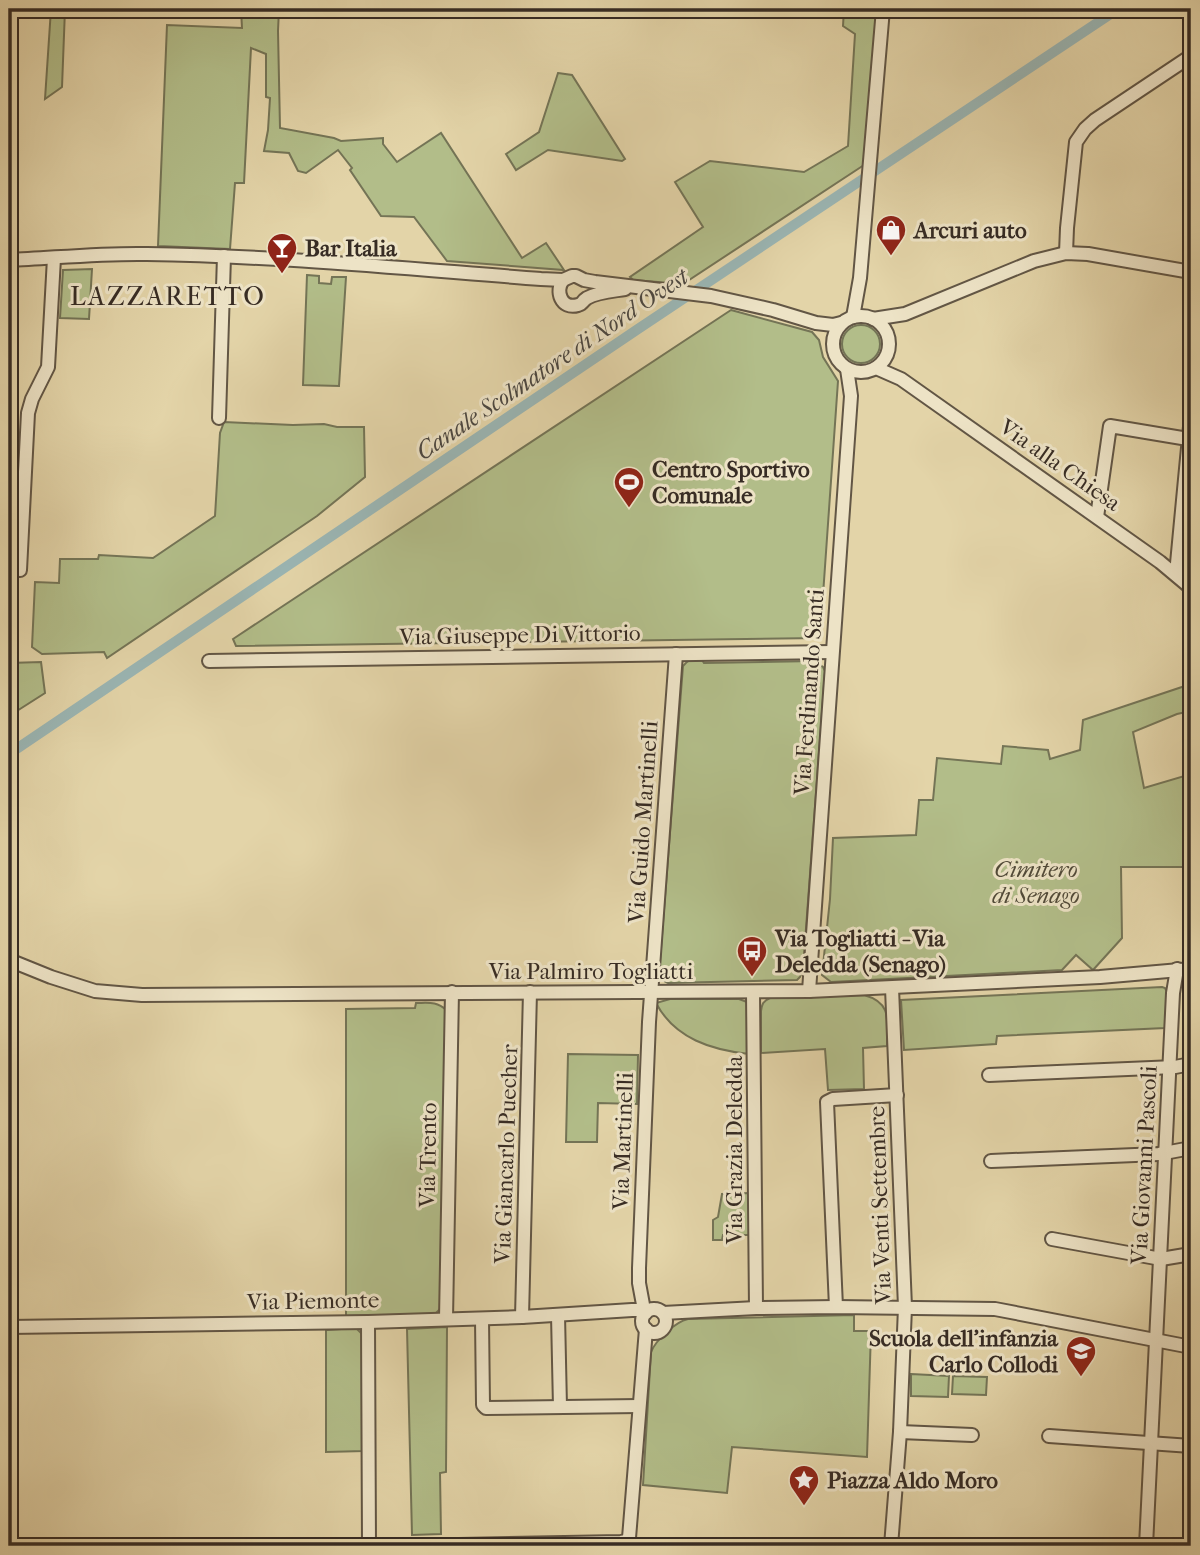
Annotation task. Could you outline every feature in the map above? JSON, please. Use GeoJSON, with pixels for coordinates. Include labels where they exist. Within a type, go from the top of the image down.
{"type":"FeatureCollection","features":[{"type":"Feature","properties":{"kind":"street"},"geometry":{"type":"LineString","coordinates":[[860,278],[847,320],[834,334],[832,341],[836,357],[841,364],[856,372],[870,370],[886,356],[889,346],[885,329],[866,310],[860,278],[883,9]]}},
{"type":"Feature","properties":{"kind":"street"},"geometry":{"type":"LineString","coordinates":[[1066,254],[1076,142],[1095,120],[1191,56]]}},
{"type":"Feature","properties":{"kind":"street"},"geometry":{"type":"LineString","coordinates":[[9,260],[111,254],[224,257],[541,279],[561,285]]}},
{"type":"Feature","properties":{"kind":"street"},"geometry":{"type":"LineString","coordinates":[[561,285],[576,276],[584,280],[711,296],[833,325],[865,316],[872,318],[905,314],[1034,261],[1066,254],[1087,254],[1191,272]]}},
{"type":"Feature","properties":{"kind":"street"},"geometry":{"type":"LineString","coordinates":[[219,418],[224,257]]}},
{"type":"Feature","properties":{"kind":"street"},"geometry":{"type":"LineString","coordinates":[[20,570],[28,413],[49,360],[54,258]]}},
{"type":"Feature","properties":{"kind":"street"},"geometry":{"type":"LineString","coordinates":[[584,280],[588,289],[586,299]]}},
{"type":"Feature","properties":{"kind":"street"},"geometry":{"type":"LineString","coordinates":[[561,285],[561,298],[569,304],[578,304],[600,294],[639,287]]}},
{"type":"Feature","properties":{"kind":"street"},"geometry":{"type":"LineString","coordinates":[[888,337],[905,314]]}},
{"type":"Feature","properties":{"kind":"street"},"geometry":{"type":"LineString","coordinates":[[816,323],[832,341]]}},
{"type":"Feature","properties":{"kind":"street","name":"Via alla Chiesa"},"geometry":{"type":"LineString","coordinates":[[886,356],[901,379]]}},
{"type":"Feature","properties":{"kind":"street","name":"Via Ferdinando Santi"},"geometry":{"type":"LineString","coordinates":[[809,991],[851,396],[847,369]]}},
{"type":"Feature","properties":{"kind":"street","name":"Via alla Chiesa"},"geometry":{"type":"LineString","coordinates":[[870,370],[901,379],[1097,517],[1176,574],[1191,588]]}},
{"type":"Feature","properties":{"kind":"street","name":"Via Ferdinando Santi"},"geometry":{"type":"LineString","coordinates":[[851,396],[856,384],[870,370]]}},
{"type":"Feature","properties":{"kind":"street"},"geometry":{"type":"LineString","coordinates":[[1176,574],[1191,416]]}},
{"type":"Feature","properties":{"kind":"street"},"geometry":{"type":"LineString","coordinates":[[1097,517],[1110,426],[1188,439]]}},
{"type":"Feature","properties":{"kind":"street","name":"Via Giuseppe Di Vittorio"},"geometry":{"type":"LineString","coordinates":[[209,661],[832,652]]}},
{"type":"Feature","properties":{"kind":"street","name":"Via Guido Martinelli"},"geometry":{"type":"LineString","coordinates":[[651,992],[676,654]]}},
{"type":"Feature","properties":{"kind":"street","name":"Via Palmiro Togliatti"},"geometry":{"type":"LineString","coordinates":[[9,960],[76,985],[119,994],[809,991],[1100,977],[1191,969]]}},
{"type":"Feature","properties":{"kind":"street","name":"Via Giovanni Pascoli"},"geometry":{"type":"LineString","coordinates":[[1146,1546],[1173,993],[1177,970]]}},
{"type":"Feature","properties":{"kind":"street"},"geometry":{"type":"LineString","coordinates":[[1161,972],[1172,985],[1173,993]]}},
{"type":"Feature","properties":{"kind":"street","name":"Via Venti Settembre"},"geometry":{"type":"LineString","coordinates":[[891,1546],[900,1432],[905,1307],[892,988]]}},
{"type":"Feature","properties":{"kind":"street","name":"Via Trento"},"geometry":{"type":"LineString","coordinates":[[446,1319],[452,992]]}},
{"type":"Feature","properties":{"kind":"street","name":"Via Giancarlo Puecher"},"geometry":{"type":"LineString","coordinates":[[522,1317],[530,992]]}},
{"type":"Feature","properties":{"kind":"street","name":"Via Martinelli"},"geometry":{"type":"LineString","coordinates":[[641,1291],[639,1268],[651,992]]}},
{"type":"Feature","properties":{"kind":"street","name":"Via Grazia Deledda"},"geometry":{"type":"LineString","coordinates":[[753,992],[756,1308]]}},
{"type":"Feature","properties":{"kind":"street"},"geometry":{"type":"LineString","coordinates":[[989,1075],[1191,1064]]}},
{"type":"Feature","properties":{"kind":"street"},"geometry":{"type":"LineString","coordinates":[[836,1307],[827,1102],[833,1099],[897,1095]]}},
{"type":"Feature","properties":{"kind":"street"},"geometry":{"type":"LineString","coordinates":[[991,1161],[1166,1153],[1191,1148]]}},
{"type":"Feature","properties":{"kind":"street"},"geometry":{"type":"LineString","coordinates":[[1052,1239],[1161,1259],[1191,1254]]}},
{"type":"Feature","properties":{"kind":"street"},"geometry":{"type":"LineString","coordinates":[[622,1311],[636,1304],[641,1291]]}},
{"type":"Feature","properties":{"kind":"street"},"geometry":{"type":"LineString","coordinates":[[407,1546],[630,1542],[644,1350],[652,1319],[641,1291]]}},
{"type":"Feature","properties":{"kind":"street"},"geometry":{"type":"LineString","coordinates":[[622,1311],[639,1320],[684,1312],[756,1308],[905,1307],[995,1310],[1191,1347]]}},
{"type":"Feature","properties":{"kind":"street","name":"Via Piemonte"},"geometry":{"type":"LineString","coordinates":[[9,1327],[368,1322],[622,1311]]}},
{"type":"Feature","properties":{"kind":"street"},"geometry":{"type":"LineString","coordinates":[[558,1315],[560,1407]]}},
{"type":"Feature","properties":{"kind":"street"},"geometry":{"type":"LineString","coordinates":[[482,1319],[483,1405],[486,1408],[639,1406]]}},
{"type":"Feature","properties":{"kind":"street"},"geometry":{"type":"LineString","coordinates":[[368,1322],[369,1546]]}},
{"type":"Feature","properties":{"kind":"street"},"geometry":{"type":"LineString","coordinates":[[900,1432],[972,1435]]}},
{"type":"Feature","properties":{"kind":"street"},"geometry":{"type":"LineString","coordinates":[[1049,1436],[1191,1446]]}},
{"type":"Feature","properties":{"kind":"green space"},"geometry":{"type":"Polygon","coordinates":[[[51,9],[65,9],[62,87],[45,99],[51,9]]]}},
{"type":"Feature","properties":{"kind":"green space"},"geometry":{"type":"Polygon","coordinates":[[[241,9],[279,9],[280,128],[341,141],[383,138],[383,144],[397,162],[441,133],[522,258],[546,243],[564,270],[447,261],[414,217],[381,216],[338,150],[306,173],[298,171],[289,153],[264,151],[270,98],[266,97],[266,54],[251,48],[244,183],[235,183],[230,249],[158,246],[167,25],[242,28],[241,9]]]}},
{"type":"Feature","properties":{"kind":"green space"},"geometry":{"type":"Polygon","coordinates":[[[844,9],[877,9],[864,165],[683,284],[633,280],[630,277],[703,227],[675,182],[710,161],[804,172],[848,146],[855,34],[843,26],[844,9]]]}},
{"type":"Feature","properties":{"kind":"green space"},"geometry":{"type":"Polygon","coordinates":[[[558,73],[572,75],[625,159],[622,161],[548,150],[516,170],[506,154],[539,132],[558,73]]]}},
{"type":"Feature","properties":{"kind":"green space"},"geometry":{"type":"Polygon","coordinates":[[[92,269],[89,319],[60,318],[63,270],[92,269]]]}},
{"type":"Feature","properties":{"kind":"green space"},"geometry":{"type":"Polygon","coordinates":[[[307,275],[319,276],[319,283],[331,284],[332,277],[346,277],[339,386],[303,385],[307,275]]]}},
{"type":"Feature","properties":{"kind":"green space","name":"Centro Sportivo Comunale"},"geometry":{"type":"Polygon","coordinates":[[[731,310],[812,332],[819,340],[823,357],[838,381],[820,638],[236,646],[233,639],[731,310]]]}},
{"type":"Feature","properties":{"kind":"green space"},"geometry":{"type":"Polygon","coordinates":[[[861,325],[875,330],[880,344],[875,358],[861,363],[847,358],[842,344],[847,330],[861,325]]]}},
{"type":"Feature","properties":{"kind":"green space"},"geometry":{"type":"Polygon","coordinates":[[[224,422],[364,427],[365,477],[317,516],[107,658],[104,652],[42,654],[32,647],[35,582],[59,583],[60,559],[98,559],[99,555],[153,558],[215,516],[220,433],[224,422]]]}},
{"type":"Feature","properties":{"kind":"green space"},"geometry":{"type":"Polygon","coordinates":[[[700,657],[704,663],[814,661],[825,671],[803,969],[797,980],[668,983],[662,980],[659,974],[683,666],[700,657]]]}},
{"type":"Feature","properties":{"kind":"green space"},"geometry":{"type":"Polygon","coordinates":[[[41,662],[45,693],[9,716],[9,663],[41,662]]]}},
{"type":"Feature","properties":{"kind":"green space","name":"Cimitero di Senago"},"geometry":{"type":"Polygon","coordinates":[[[1191,684],[1191,711],[1133,732],[1144,788],[1191,774],[1191,867],[1121,867],[1122,938],[1093,970],[1076,955],[1062,970],[831,982],[822,975],[833,838],[916,835],[919,800],[933,800],[937,758],[1001,764],[1003,746],[1048,750],[1050,759],[1080,750],[1083,720],[1191,684]]]}},
{"type":"Feature","properties":{"kind":"green space"},"geometry":{"type":"Polygon","coordinates":[[[1162,987],[1167,992],[1165,1028],[997,1036],[996,1044],[904,1050],[901,1000],[1162,987]]]}},
{"type":"Feature","properties":{"kind":"green space"},"geometry":{"type":"Polygon","coordinates":[[[864,995],[873,998],[884,1008],[887,1046],[863,1048],[864,1089],[828,1090],[825,1049],[761,1053],[761,1011],[763,1003],[768,999],[864,995]]]}},
{"type":"Feature","properties":{"kind":"green space"},"geometry":{"type":"Polygon","coordinates":[[[670,999],[739,999],[747,1002],[749,1054],[708,1046],[684,1034],[673,1026],[656,1003],[670,999]]]}},
{"type":"Feature","properties":{"kind":"green space"},"geometry":{"type":"Polygon","coordinates":[[[416,1003],[436,1004],[446,1010],[441,1308],[435,1314],[346,1316],[346,1009],[415,1008],[416,1003]]]}},
{"type":"Feature","properties":{"kind":"green space"},"geometry":{"type":"Polygon","coordinates":[[[568,1054],[638,1055],[637,1104],[598,1103],[597,1142],[566,1142],[568,1054]]]}},
{"type":"Feature","properties":{"kind":"green space"},"geometry":{"type":"Polygon","coordinates":[[[749,1193],[749,1235],[723,1235],[722,1240],[713,1240],[713,1220],[718,1217],[722,1194],[749,1193]]]}},
{"type":"Feature","properties":{"kind":"green space"},"geometry":{"type":"Polygon","coordinates":[[[854,1315],[854,1331],[871,1331],[867,1457],[732,1447],[727,1493],[643,1485],[651,1352],[666,1332],[688,1319],[854,1315]]]}},
{"type":"Feature","properties":{"kind":"green space"},"geometry":{"type":"Polygon","coordinates":[[[447,1327],[446,1472],[440,1473],[441,1534],[412,1535],[407,1329],[447,1327]]]}},
{"type":"Feature","properties":{"kind":"green space"},"geometry":{"type":"Polygon","coordinates":[[[356,1328],[364,1336],[364,1451],[326,1452],[326,1330],[356,1328]]]}},
{"type":"Feature","properties":{"kind":"green space"},"geometry":{"type":"Polygon","coordinates":[[[911,1374],[949,1376],[948,1397],[911,1396],[911,1374]]]}},
{"type":"Feature","properties":{"kind":"green space"},"geometry":{"type":"Polygon","coordinates":[[[953,1376],[987,1377],[986,1395],[952,1394],[953,1376]]]}},
{"type":"Feature","properties":{"kind":"waterway","name":"Canale Scolmatore di Nord Ovest"},"geometry":{"type":"LineString","coordinates":[[9,754],[1118,9]]}},
{"type":"Feature","properties":{"kind":"place","name":"Arcuri auto"},"geometry":{"type":"Point","coordinates":[891,257]}},
{"type":"Feature","properties":{"kind":"place","name":"Bar Italia"},"geometry":{"type":"Point","coordinates":[282,275]}},
{"type":"Feature","properties":{"kind":"place","name":"Centro Sportivo Comunale"},"geometry":{"type":"Point","coordinates":[629,509]}},
{"type":"Feature","properties":{"kind":"place","name":"Via Togliatti - Via Deledda (Senago)"},"geometry":{"type":"Point","coordinates":[752,978]}},
{"type":"Feature","properties":{"kind":"place","name":"Scuola dell'infanzia Carlo Collodi"},"geometry":{"type":"Point","coordinates":[1081,1378]}},
{"type":"Feature","properties":{"kind":"place","name":"Piazza Aldo Moro"},"geometry":{"type":"Point","coordinates":[804,1507]}},
{"type":"Feature","properties":{"kind":"district","name":"LAZZARETTO"},"geometry":{"type":"Point","coordinates":[168,296]}}]}
